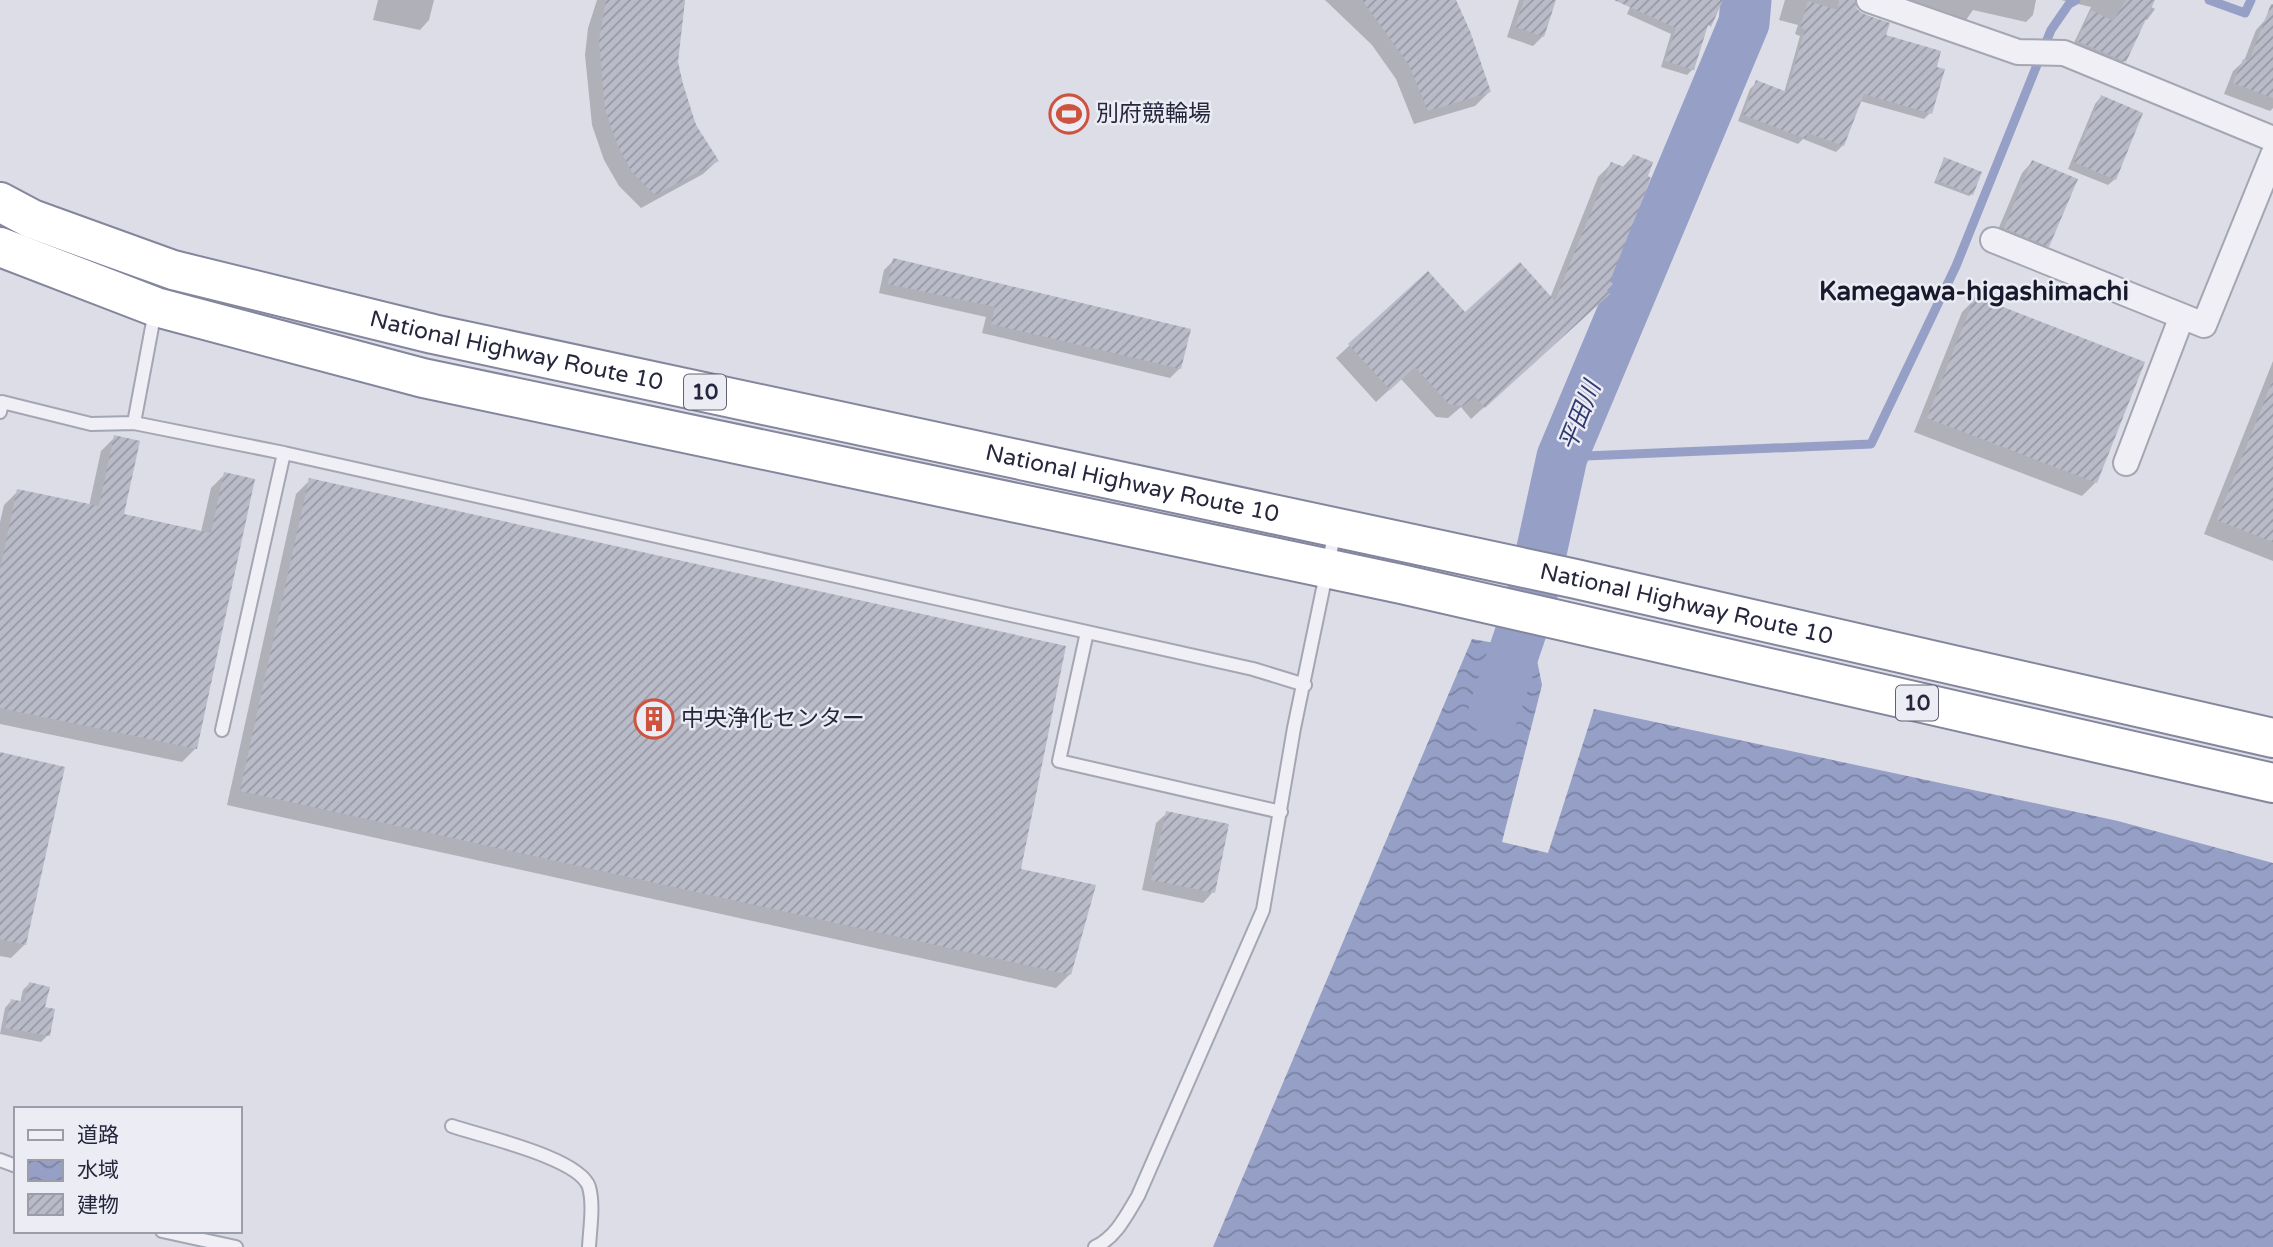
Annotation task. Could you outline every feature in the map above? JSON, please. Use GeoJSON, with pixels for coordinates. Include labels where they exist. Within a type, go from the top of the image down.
{"type":"FeatureCollection","features":[{"type":"Feature","properties":{"kind":"highway","name":"National Highway Route 10"},"geometry":{"type":"LineString","coordinates":[[0,202],[32,219],[173,270],[368,318],[1576,579],[2273,738]]}},
{"type":"Feature","properties":{"kind":"highway","name":"National Highway Route 10"},"geometry":{"type":"LineString","coordinates":[[0,247],[156,307],[423,378],[1401,584],[2273,783]]}},
{"type":"Feature","properties":{"kind":"street"},"geometry":{"type":"LineString","coordinates":[[1869,0],[2018,52],[2064,53],[2273,139]]}},
{"type":"Feature","properties":{"kind":"street"},"geometry":{"type":"LineString","coordinates":[[1993,240],[2204,325],[2273,155]]}},
{"type":"Feature","properties":{"kind":"street"},"geometry":{"type":"LineString","coordinates":[[2126,463],[2182,316]]}},
{"type":"Feature","properties":{"kind":"lane"},"geometry":{"type":"LineString","coordinates":[[134,423],[156,307]]}},
{"type":"Feature","properties":{"kind":"lane"},"geometry":{"type":"LineString","coordinates":[[0,412],[2,402],[91,424],[134,423],[284,453],[1253,669],[1304,685]]}},
{"type":"Feature","properties":{"kind":"lane"},"geometry":{"type":"LineString","coordinates":[[222,730],[284,453]]}},
{"type":"Feature","properties":{"kind":"lane"},"geometry":{"type":"LineString","coordinates":[[1094,1247],[1105,1242],[1121,1225],[1138,1196],[1263,910],[1294,728],[1336,527]]}},
{"type":"Feature","properties":{"kind":"lane"},"geometry":{"type":"LineString","coordinates":[[1087,632],[1059,761],[1281,812]]}},
{"type":"Feature","properties":{"kind":"lane"},"geometry":{"type":"LineString","coordinates":[[452,1126],[562,1162],[579,1172],[589,1185],[589,1247]]}},
{"type":"Feature","properties":{"kind":"lane"},"geometry":{"type":"LineString","coordinates":[[171,1233],[236,1247]]}},
{"type":"Feature","properties":{"kind":"water"},"geometry":{"type":"Polygon","coordinates":[[[1472,639],[1535,650],[1542,685],[1502,842],[1548,853],[1594,709],[2118,821],[2273,863],[2273,1247],[1213,1247],[1472,639]]]}},
{"type":"Feature","properties":{"kind":"building"},"geometry":{"type":"Polygon","coordinates":[[[606,0],[685,0],[678,62],[696,125],[719,161],[655,195],[632,172],[618,146],[605,110],[599,40],[606,0]]]}},
{"type":"Feature","properties":{"kind":"building"},"geometry":{"type":"Polygon","coordinates":[[[1362,0],[1456,0],[1491,92],[1428,111],[1409,65],[1362,0]]]}},
{"type":"Feature","properties":{"kind":"building"},"geometry":{"type":"Polygon","coordinates":[[[1524,0],[1556,0],[1544,37],[1515,27],[1524,0]]]}},
{"type":"Feature","properties":{"kind":"building"},"geometry":{"type":"Polygon","coordinates":[[[1614,0],[1723,0],[1711,27],[1708,25],[1694,70],[1665,61],[1676,28],[1614,0]]]}},
{"type":"Feature","properties":{"kind":"building"},"geometry":{"type":"Polygon","coordinates":[[[1839,0],[1855,0],[1857,9],[1863,14],[1890,23],[1886,35],[1941,51],[1937,67],[1945,69],[1932,114],[1864,94],[1844,146],[1808,133],[1806,139],[1743,115],[1756,80],[1787,92],[1805,29],[1800,28],[1808,1],[1838,10],[1839,0]]]}},
{"type":"Feature","properties":{"kind":"building"},"geometry":{"type":"Polygon","coordinates":[[[2126,0],[2155,0],[2126,62],[2077,41],[2091,10],[2113,21],[2126,0]]]}},
{"type":"Feature","properties":{"kind":"building"},"geometry":{"type":"Polygon","coordinates":[[[2271,4],[2273,98],[2233,83],[2243,59],[2249,61],[2271,4]]]}},
{"type":"Feature","properties":{"kind":"building"},"geometry":{"type":"Polygon","coordinates":[[[2101,95],[2143,113],[2116,180],[2074,162],[2101,95]]]}},
{"type":"Feature","properties":{"kind":"building"},"geometry":{"type":"Polygon","coordinates":[[[1633,154],[1653,162],[1648,176],[1651,178],[1610,281],[1613,284],[1607,290],[1610,294],[1485,408],[1475,396],[1463,406],[1449,404],[1415,367],[1390,390],[1348,344],[1428,271],[1465,312],[1520,262],[1555,301],[1611,162],[1627,168],[1633,154]]]}},
{"type":"Feature","properties":{"kind":"building"},"geometry":{"type":"Polygon","coordinates":[[[1944,157],[1982,172],[1973,195],[1936,180],[1944,157]]]}},
{"type":"Feature","properties":{"kind":"building"},"geometry":{"type":"Polygon","coordinates":[[[2032,160],[2078,179],[2049,247],[2004,228],[2032,160]]]}},
{"type":"Feature","properties":{"kind":"building"},"geometry":{"type":"Polygon","coordinates":[[[893,258],[1191,329],[1181,369],[991,324],[995,307],[888,284],[893,258]]]}},
{"type":"Feature","properties":{"kind":"building"},"geometry":{"type":"Polygon","coordinates":[[[1975,296],[2145,362],[2097,483],[1927,418],[1975,296]]]}},
{"type":"Feature","properties":{"kind":"building"},"geometry":{"type":"Polygon","coordinates":[[[2273,382],[2273,542],[2217,520],[2273,382]]]}},
{"type":"Feature","properties":{"kind":"building"},"geometry":{"type":"Polygon","coordinates":[[[114,435],[140,441],[124,514],[211,533],[224,472],[255,479],[197,749],[0,708],[0,570],[17,489],[99,506],[114,435]]]}},
{"type":"Feature","properties":{"kind":"building","name":"中央浄化センター"},"geometry":{"type":"Polygon","coordinates":[[[309,478],[1066,646],[1021,869],[1096,885],[1071,975],[240,791],[309,478]]]}},
{"type":"Feature","properties":{"kind":"building"},"geometry":{"type":"Polygon","coordinates":[[[0,752],[65,767],[26,945],[0,939],[0,752]]]}},
{"type":"Feature","properties":{"kind":"building"},"geometry":{"type":"Polygon","coordinates":[[[1166,811],[1229,824],[1215,893],[1151,880],[1166,811]]]}},
{"type":"Feature","properties":{"kind":"building"},"geometry":{"type":"Polygon","coordinates":[[[29,982],[50,987],[45,1007],[55,1009],[50,1036],[5,1028],[11,999],[24,1002],[29,982]]]}},
{"type":"Feature","properties":{"kind":"waterway","name":"平田川"},"geometry":{"type":"LineString","coordinates":[[1494,711],[1529,608],[1562,457],[1744,23],[1746,0]]}},
{"type":"Feature","properties":{"kind":"waterway"},"geometry":{"type":"LineString","coordinates":[[1562,457],[1871,444],[1956,266],[2051,30],[2069,4],[2076,0]]}},
{"type":"Feature","properties":{"kind":"waterway"},"geometry":{"type":"LineString","coordinates":[[2209,0],[2245,13],[2251,0]]}},
{"type":"Feature","properties":{"kind":"place","name":"別府競輪場"},"geometry":{"type":"Point","coordinates":[1069,114]}},
{"type":"Feature","properties":{"kind":"place","name":"中央浄化センター"},"geometry":{"type":"Point","coordinates":[654,719]}},
{"type":"Feature","properties":{"kind":"district","name":"Kamegawa-higashimachi"},"geometry":{"type":"Point","coordinates":[1974,291]}}]}
